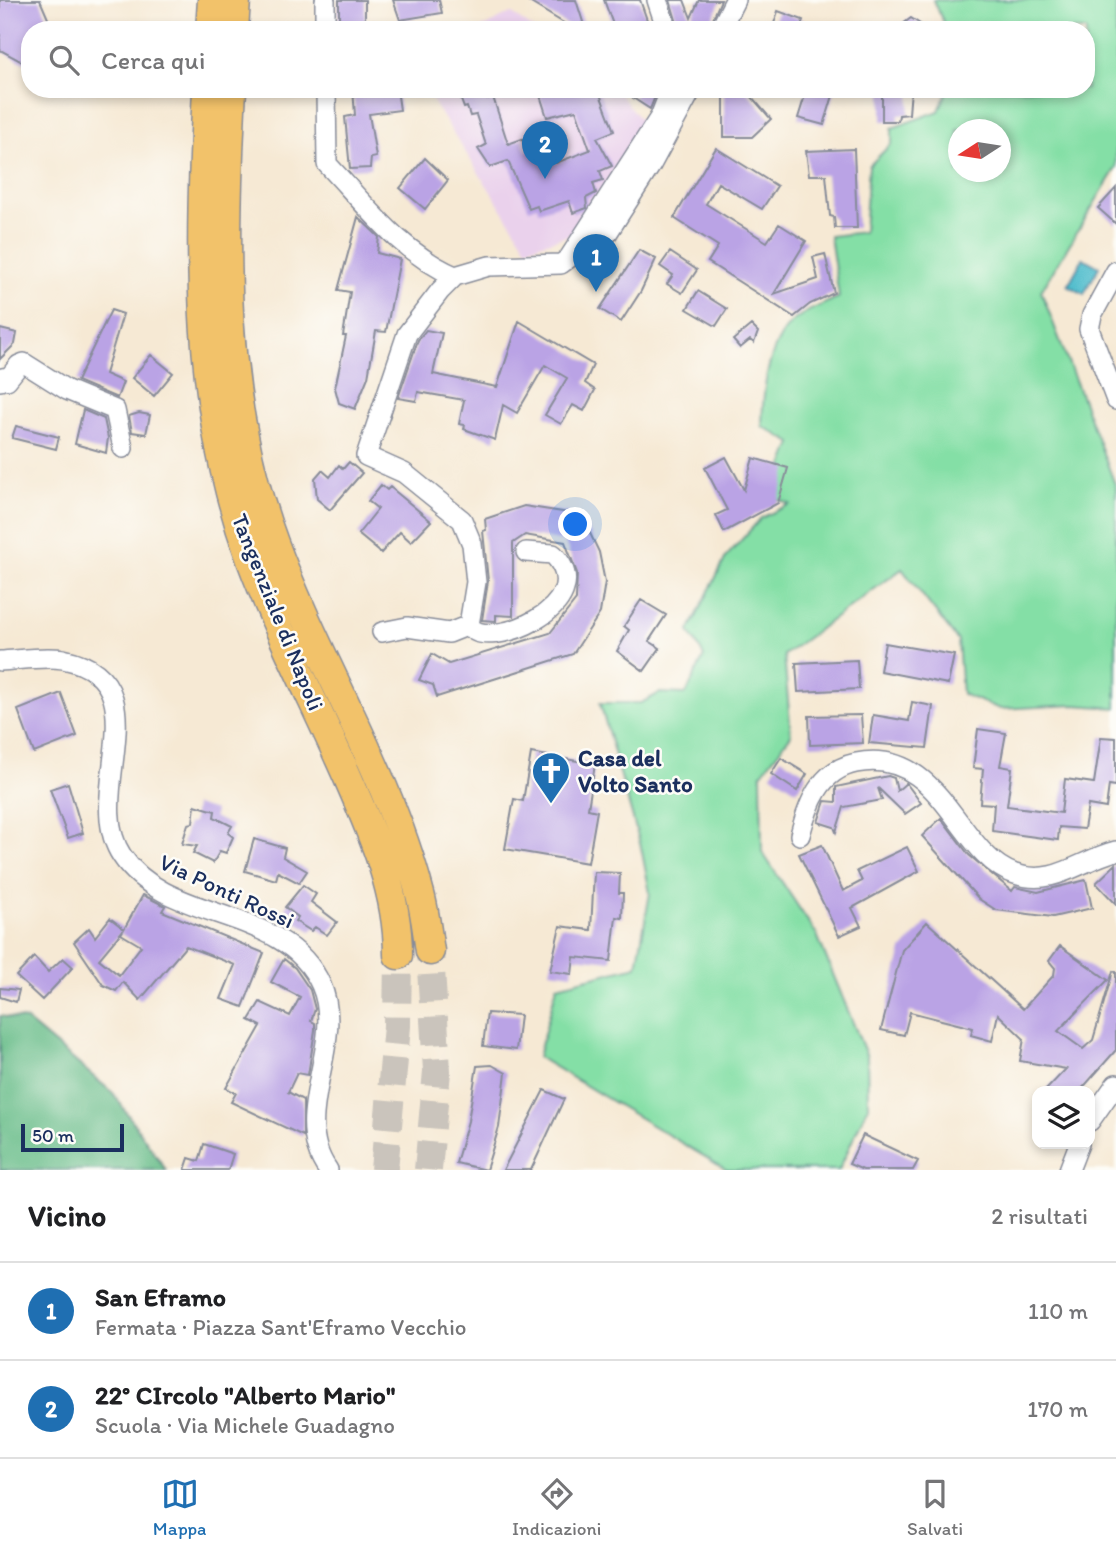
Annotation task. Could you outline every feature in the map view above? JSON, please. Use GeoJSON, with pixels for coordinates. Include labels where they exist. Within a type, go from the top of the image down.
{"type":"FeatureCollection","features":[{"type":"Feature","properties":{"kind":"highway"},"geometry":{"type":"LineString","coordinates":[[211,21],[212,0]]}},
{"type":"Feature","properties":{"kind":"highway"},"geometry":{"type":"LineString","coordinates":[[235,21],[236,0]]}},
{"type":"Feature","properties":{"kind":"highway","name":"Tangenziale di Napoli"},"geometry":{"type":"LineString","coordinates":[[208,98],[216,154],[227,314],[238,412],[248,456],[274,544],[401,835],[420,895],[430,951]]}},
{"type":"Feature","properties":{"kind":"highway","name":"Tangenziale di Napoli"},"geometry":{"type":"LineString","coordinates":[[230,98],[216,154],[200,262],[202,320],[223,470],[261,583],[371,830],[395,909],[398,955]]}},
{"type":"Feature","properties":{"kind":"street"},"geometry":{"type":"LineString","coordinates":[[325,0],[325,21]]}},
{"type":"Feature","properties":{"kind":"street"},"geometry":{"type":"LineString","coordinates":[[657,0],[664,21]]}},
{"type":"Feature","properties":{"kind":"street"},"geometry":{"type":"LineString","coordinates":[[724,21],[735,0]]}},
{"type":"Feature","properties":{"kind":"street"},"geometry":{"type":"LineString","coordinates":[[326,98],[327,164],[402,245],[427,264],[455,276]]}},
{"type":"Feature","properties":{"kind":"street"},"geometry":{"type":"LineString","coordinates":[[526,552],[553,554],[558,559],[565,586],[560,599],[539,620],[496,634],[480,635],[472,631],[469,625],[476,582],[472,544],[462,520],[404,473],[366,456],[407,334],[455,276],[489,266],[561,264],[577,249],[660,117],[667,98]]}},
{"type":"Feature","properties":{"kind":"street"},"geometry":{"type":"LineString","coordinates":[[577,249],[588,257],[596,251],[651,165],[687,98]]}},
{"type":"Feature","properties":{"kind":"street"},"geometry":{"type":"LineString","coordinates":[[1116,271],[1092,316],[1089,329],[1116,400]]}},
{"type":"Feature","properties":{"kind":"street"},"geometry":{"type":"LineString","coordinates":[[0,381],[3,378],[7,380],[19,365],[24,363],[67,390],[115,410],[123,448]]}},
{"type":"Feature","properties":{"kind":"street"},"geometry":{"type":"LineString","coordinates":[[382,632],[407,626],[449,633],[469,625]]}},
{"type":"Feature","properties":{"kind":"street","name":"Via Ponti Rossi"},"geometry":{"type":"LineString","coordinates":[[0,661],[61,659],[93,671],[107,686],[118,716],[108,797],[111,829],[121,855],[148,883],[291,947],[311,968],[321,985],[329,1013],[314,1125],[320,1156],[328,1170]]}},
{"type":"Feature","properties":{"kind":"street"},"geometry":{"type":"LineString","coordinates":[[800,835],[811,800],[822,783],[843,767],[870,762],[901,768],[921,780],[990,858],[1016,875],[1039,878],[1057,876],[1116,851]]}},
{"type":"Feature","properties":{"kind":"street"},"geometry":{"type":"LineString","coordinates":[[1095,1114],[1116,1084]]}},
{"type":"Feature","properties":{"kind":"street"},"geometry":{"type":"LineString","coordinates":[[1069,1170],[1077,1149]]}},
{"type":"Feature","properties":{"kind":"shaded area"},"geometry":{"type":"Polygon","coordinates":[[[511,13],[522,21],[495,21],[511,13]]]}},
{"type":"Feature","properties":{"kind":"shaded area"},"geometry":{"type":"Polygon","coordinates":[[[431,98],[623,98],[644,125],[573,234],[527,248],[431,98]]]}},
{"type":"Feature","properties":{"kind":"green space"},"geometry":{"type":"Polygon","coordinates":[[[933,0],[1116,0],[1116,168],[1041,291],[1116,487],[1116,708],[1074,705],[1000,709],[962,694],[958,641],[902,569],[784,655],[791,735],[761,774],[762,852],[817,935],[867,1057],[868,1106],[839,1170],[727,1170],[538,1057],[557,986],[637,966],[650,893],[641,847],[600,703],[641,703],[660,693],[686,694],[704,656],[689,631],[726,557],[761,518],[790,504],[771,497],[792,443],[762,426],[769,366],[780,337],[789,325],[805,313],[839,297],[830,236],[864,232],[869,166],[892,143],[892,128],[939,111],[944,98],[1095,98],[1095,21],[943,21],[933,0]]]}},
{"type":"Feature","properties":{"kind":"green space"},"geometry":{"type":"Polygon","coordinates":[[[0,1016],[26,1020],[113,1093],[166,1170],[0,1170],[0,1016]]]}},
{"type":"Feature","properties":{"kind":"water"},"geometry":{"type":"Polygon","coordinates":[[[1083,258],[1099,267],[1084,294],[1068,285],[1083,258]]]}},
{"type":"Feature","properties":{"kind":"building"},"geometry":{"type":"Polygon","coordinates":[[[0,0],[40,0],[49,21],[21,21],[21,61],[0,50],[0,0]]]}},
{"type":"Feature","properties":{"kind":"building"},"geometry":{"type":"Polygon","coordinates":[[[339,0],[365,0],[365,21],[339,21],[339,0]]]}},
{"type":"Feature","properties":{"kind":"building"},"geometry":{"type":"Polygon","coordinates":[[[393,0],[439,0],[442,13],[400,20],[393,0]]]}},
{"type":"Feature","properties":{"kind":"building"},"geometry":{"type":"Polygon","coordinates":[[[526,0],[576,0],[583,21],[560,21],[526,0]]]}},
{"type":"Feature","properties":{"kind":"building"},"geometry":{"type":"Polygon","coordinates":[[[604,0],[640,0],[647,20],[644,21],[612,21],[604,0]]]}},
{"type":"Feature","properties":{"kind":"building"},"geometry":{"type":"Polygon","coordinates":[[[670,0],[684,0],[691,18],[699,0],[721,0],[712,21],[676,21],[670,0]]]}},
{"type":"Feature","properties":{"kind":"building"},"geometry":{"type":"Polygon","coordinates":[[[778,11],[803,20],[803,21],[775,21],[778,11]]]}},
{"type":"Feature","properties":{"kind":"building"},"geometry":{"type":"Polygon","coordinates":[[[354,98],[398,98],[400,110],[369,114],[376,157],[371,158],[370,168],[350,169],[345,117],[355,115],[354,98]]]}},
{"type":"Feature","properties":{"kind":"building"},"geometry":{"type":"Polygon","coordinates":[[[460,98],[493,98],[508,144],[522,139],[526,151],[548,144],[556,163],[590,150],[576,110],[547,117],[541,98],[601,98],[614,131],[597,138],[612,166],[600,171],[603,180],[593,183],[596,193],[586,198],[587,208],[573,213],[569,201],[539,211],[537,206],[529,209],[508,161],[490,167],[478,149],[486,145],[476,115],[470,116],[467,107],[464,108],[460,98]]]}},
{"type":"Feature","properties":{"kind":"building"},"geometry":{"type":"Polygon","coordinates":[[[633,98],[654,98],[650,109],[633,98]]]}},
{"type":"Feature","properties":{"kind":"building"},"geometry":{"type":"Polygon","coordinates":[[[724,98],[753,98],[771,119],[752,137],[724,137],[724,98]]]}},
{"type":"Feature","properties":{"kind":"building"},"geometry":{"type":"Polygon","coordinates":[[[804,98],[832,98],[824,125],[798,118],[804,98]]]}},
{"type":"Feature","properties":{"kind":"building"},"geometry":{"type":"Polygon","coordinates":[[[882,98],[910,98],[909,114],[899,115],[898,121],[882,121],[882,98]]]}},
{"type":"Feature","properties":{"kind":"building"},"geometry":{"type":"Polygon","coordinates":[[[716,148],[777,186],[762,209],[718,183],[706,204],[767,242],[779,224],[806,241],[774,294],[818,279],[813,257],[825,254],[834,293],[810,304],[794,317],[708,262],[718,246],[674,218],[716,148]]]}},
{"type":"Feature","properties":{"kind":"building"},"geometry":{"type":"Polygon","coordinates":[[[854,149],[857,228],[835,228],[834,217],[830,216],[826,175],[809,175],[806,151],[854,149]]]}},
{"type":"Feature","properties":{"kind":"building"},"geometry":{"type":"Polygon","coordinates":[[[425,158],[448,180],[425,209],[400,188],[425,158]]]}},
{"type":"Feature","properties":{"kind":"building"},"geometry":{"type":"Polygon","coordinates":[[[1116,188],[1116,224],[1098,208],[1116,188]]]}},
{"type":"Feature","properties":{"kind":"building"},"geometry":{"type":"Polygon","coordinates":[[[358,217],[379,237],[377,253],[400,259],[386,332],[376,331],[368,377],[355,409],[339,403],[335,388],[346,336],[343,336],[350,292],[338,290],[358,217]]]}},
{"type":"Feature","properties":{"kind":"building"},"geometry":{"type":"Polygon","coordinates":[[[639,250],[656,259],[641,291],[621,322],[600,309],[639,250]]]}},
{"type":"Feature","properties":{"kind":"building"},"geometry":{"type":"Polygon","coordinates":[[[670,252],[697,270],[682,293],[667,284],[673,275],[660,266],[670,252]]]}},
{"type":"Feature","properties":{"kind":"building"},"geometry":{"type":"Polygon","coordinates":[[[698,291],[727,309],[716,326],[687,309],[698,291]]]}},
{"type":"Feature","properties":{"kind":"building"},"geometry":{"type":"Polygon","coordinates":[[[111,310],[123,314],[105,374],[123,382],[117,398],[77,381],[111,310]]]}},
{"type":"Feature","properties":{"kind":"building"},"geometry":{"type":"Polygon","coordinates":[[[519,321],[593,365],[585,383],[595,390],[584,411],[573,405],[561,424],[545,415],[567,378],[545,365],[517,413],[503,405],[495,440],[464,429],[465,425],[459,424],[464,400],[418,392],[416,401],[398,398],[418,340],[426,330],[442,333],[433,374],[497,387],[519,321]]]}},
{"type":"Feature","properties":{"kind":"building"},"geometry":{"type":"Polygon","coordinates":[[[751,325],[758,332],[754,343],[750,340],[740,348],[733,340],[751,325]]]}},
{"type":"Feature","properties":{"kind":"building"},"geometry":{"type":"Polygon","coordinates":[[[0,329],[17,333],[15,344],[0,359],[0,329]]]}},
{"type":"Feature","properties":{"kind":"building"},"geometry":{"type":"Polygon","coordinates":[[[151,355],[173,373],[154,396],[132,378],[151,355]]]}},
{"type":"Feature","properties":{"kind":"building"},"geometry":{"type":"Polygon","coordinates":[[[83,410],[104,419],[108,438],[106,453],[75,444],[83,410]]]}},
{"type":"Feature","properties":{"kind":"building"},"geometry":{"type":"Polygon","coordinates":[[[139,413],[150,415],[146,434],[132,432],[129,416],[139,413]]]}},
{"type":"Feature","properties":{"kind":"building"},"geometry":{"type":"Polygon","coordinates":[[[16,426],[59,437],[56,449],[12,438],[16,426]]]}},
{"type":"Feature","properties":{"kind":"building"},"geometry":{"type":"Polygon","coordinates":[[[726,457],[744,490],[753,458],[788,468],[778,503],[724,532],[716,515],[727,510],[705,468],[726,457]]]}},
{"type":"Feature","properties":{"kind":"building"},"geometry":{"type":"Polygon","coordinates":[[[349,462],[362,473],[330,510],[317,499],[315,478],[322,470],[330,477],[339,465],[343,469],[349,462]]]}},
{"type":"Feature","properties":{"kind":"building"},"geometry":{"type":"Polygon","coordinates":[[[381,485],[387,490],[390,487],[431,521],[411,542],[400,532],[381,553],[358,534],[378,509],[368,501],[381,485]]]}},
{"type":"Feature","properties":{"kind":"building"},"geometry":{"type":"Polygon","coordinates":[[[524,506],[569,513],[587,527],[599,552],[605,582],[600,613],[573,654],[437,697],[433,685],[419,680],[432,654],[449,664],[550,633],[576,600],[577,573],[565,542],[525,535],[513,543],[513,616],[496,615],[496,621],[482,620],[488,581],[483,531],[486,530],[485,519],[524,506]]]}},
{"type":"Feature","properties":{"kind":"building"},"geometry":{"type":"Polygon","coordinates":[[[641,600],[666,615],[649,641],[660,648],[644,671],[617,651],[629,630],[624,626],[641,600]]]}},
{"type":"Feature","properties":{"kind":"building"},"geometry":{"type":"Polygon","coordinates":[[[885,643],[954,655],[948,684],[880,671],[885,643]]]}},
{"type":"Feature","properties":{"kind":"building"},"geometry":{"type":"Polygon","coordinates":[[[857,660],[859,689],[798,692],[796,663],[857,660]]]}},
{"type":"Feature","properties":{"kind":"building"},"geometry":{"type":"Polygon","coordinates":[[[61,693],[77,736],[34,753],[18,710],[61,693]]]}},
{"type":"Feature","properties":{"kind":"building"},"geometry":{"type":"Polygon","coordinates":[[[912,702],[933,706],[927,748],[869,743],[873,715],[909,721],[912,702]]]}},
{"type":"Feature","properties":{"kind":"building"},"geometry":{"type":"Polygon","coordinates":[[[861,715],[863,743],[810,745],[809,716],[861,715]]]}},
{"type":"Feature","properties":{"kind":"building"},"geometry":{"type":"Polygon","coordinates":[[[978,729],[1006,733],[1000,766],[1012,768],[1007,806],[1061,813],[1065,779],[1094,783],[1101,737],[1116,738],[1116,786],[1109,785],[1106,808],[1088,805],[1084,829],[1059,827],[1058,840],[992,831],[994,804],[980,803],[983,769],[973,768],[978,729]]]}},
{"type":"Feature","properties":{"kind":"building","name":"Casa del Volto Santo"},"geometry":{"type":"Polygon","coordinates":[[[531,753],[595,764],[588,809],[597,811],[588,863],[505,849],[514,799],[523,801],[531,753]]]}},
{"type":"Feature","properties":{"kind":"building"},"geometry":{"type":"Polygon","coordinates":[[[781,758],[807,774],[797,791],[771,774],[781,758]]]}},
{"type":"Feature","properties":{"kind":"building"},"geometry":{"type":"Polygon","coordinates":[[[888,776],[894,778],[897,791],[906,783],[921,803],[905,814],[878,788],[882,800],[844,807],[836,832],[834,827],[818,822],[825,801],[836,802],[836,787],[888,776]]]}},
{"type":"Feature","properties":{"kind":"building"},"geometry":{"type":"Polygon","coordinates":[[[68,783],[83,833],[68,838],[50,789],[68,783]]]}},
{"type":"Feature","properties":{"kind":"building"},"geometry":{"type":"Polygon","coordinates":[[[195,805],[215,811],[214,817],[232,826],[228,833],[233,837],[226,853],[220,851],[213,863],[193,853],[197,846],[182,844],[188,824],[193,823],[195,805]]]}},
{"type":"Feature","properties":{"kind":"building"},"geometry":{"type":"Polygon","coordinates":[[[941,818],[969,855],[1012,891],[1015,887],[1038,892],[1086,880],[1092,908],[1053,917],[996,910],[979,899],[922,836],[941,818]]]}},
{"type":"Feature","properties":{"kind":"building"},"geometry":{"type":"Polygon","coordinates":[[[254,839],[285,848],[283,857],[307,871],[299,883],[278,872],[276,880],[245,871],[254,839]]]}},
{"type":"Feature","properties":{"kind":"building"},"geometry":{"type":"Polygon","coordinates":[[[822,845],[843,891],[862,881],[857,871],[907,847],[919,871],[852,908],[861,926],[839,936],[799,854],[822,845]]]}},
{"type":"Feature","properties":{"kind":"building"},"geometry":{"type":"Polygon","coordinates":[[[1116,864],[1116,904],[1096,883],[1116,864]]]}},
{"type":"Feature","properties":{"kind":"building"},"geometry":{"type":"Polygon","coordinates":[[[594,872],[620,873],[619,893],[623,893],[622,918],[616,917],[611,961],[574,957],[572,974],[550,971],[560,926],[591,930],[594,872]]]}},
{"type":"Feature","properties":{"kind":"building"},"geometry":{"type":"Polygon","coordinates":[[[303,885],[316,894],[311,902],[337,922],[327,935],[315,927],[311,931],[295,921],[298,917],[285,907],[303,885]]]}},
{"type":"Feature","properties":{"kind":"building"},"geometry":{"type":"Polygon","coordinates":[[[143,895],[165,906],[162,911],[264,953],[243,1007],[221,999],[235,965],[186,946],[140,1000],[123,982],[116,991],[103,985],[74,942],[89,928],[95,937],[110,918],[124,929],[143,895]],[[124,929],[99,959],[119,975],[141,946],[121,934],[124,929]]]}},
{"type":"Feature","properties":{"kind":"building"},"geometry":{"type":"Polygon","coordinates":[[[927,922],[1023,1009],[1054,975],[1055,968],[1049,961],[1060,946],[1108,980],[1058,1031],[1083,1049],[1093,1040],[1113,971],[1116,972],[1116,1050],[1084,1086],[1050,1086],[1066,1069],[1020,1061],[1024,1039],[998,1014],[992,1041],[971,1035],[973,1028],[910,1012],[904,1035],[881,1030],[902,950],[927,922]]]}},
{"type":"Feature","properties":{"kind":"building"},"geometry":{"type":"Polygon","coordinates":[[[34,957],[48,972],[63,958],[73,967],[42,1000],[16,976],[34,957]]]}},
{"type":"Feature","properties":{"kind":"building"},"geometry":{"type":"Polygon","coordinates":[[[284,959],[295,968],[310,990],[315,1009],[311,1021],[315,1023],[315,1030],[308,1075],[297,1073],[288,1092],[303,1100],[303,1136],[231,1102],[236,1093],[226,1088],[261,1026],[249,1020],[260,1002],[290,1016],[300,997],[271,982],[284,959]]]}},
{"type":"Feature","properties":{"kind":"building"},"geometry":{"type":"Polygon","coordinates":[[[0,988],[19,990],[16,1002],[0,997],[0,988]]]}},
{"type":"Feature","properties":{"kind":"building"},"geometry":{"type":"Polygon","coordinates":[[[487,1013],[520,1015],[516,1050],[483,1046],[487,1013]]]}},
{"type":"Feature","properties":{"kind":"building"},"geometry":{"type":"Polygon","coordinates":[[[492,1065],[506,1073],[499,1127],[486,1170],[456,1163],[468,1121],[477,1066],[492,1065]]]}},
{"type":"Feature","properties":{"kind":"building"},"geometry":{"type":"Polygon","coordinates":[[[544,1090],[564,1099],[531,1170],[503,1170],[544,1090]]]}},
{"type":"Feature","properties":{"kind":"building"},"geometry":{"type":"Polygon","coordinates":[[[863,1135],[918,1161],[913,1170],[863,1170],[849,1164],[863,1135]]]}},
{"type":"Feature","properties":{"kind":"building"},"geometry":{"type":"Polygon","coordinates":[[[204,1144],[233,1154],[228,1170],[185,1170],[189,1158],[199,1161],[204,1144]]]}},
{"type":"Feature","properties":{"kind":"tunnel"},"geometry":{"type":"LineString","coordinates":[[428,1170],[437,1071],[430,951]]}},
{"type":"Feature","properties":{"kind":"tunnel"},"geometry":{"type":"LineString","coordinates":[[384,1170],[397,1026],[398,955]]}},
{"type":"Feature","properties":{"kind":"place","name":"22° CIrcolo \"Alberto Mario\""},"geometry":{"type":"Point","coordinates":[545,179]}},
{"type":"Feature","properties":{"kind":"place","name":"San Eframo"},"geometry":{"type":"Point","coordinates":[596,292]}},
{"type":"Feature","properties":{"kind":"place","name":"Casa del Volto Santo"},"geometry":{"type":"Point","coordinates":[551,805]}}]}
